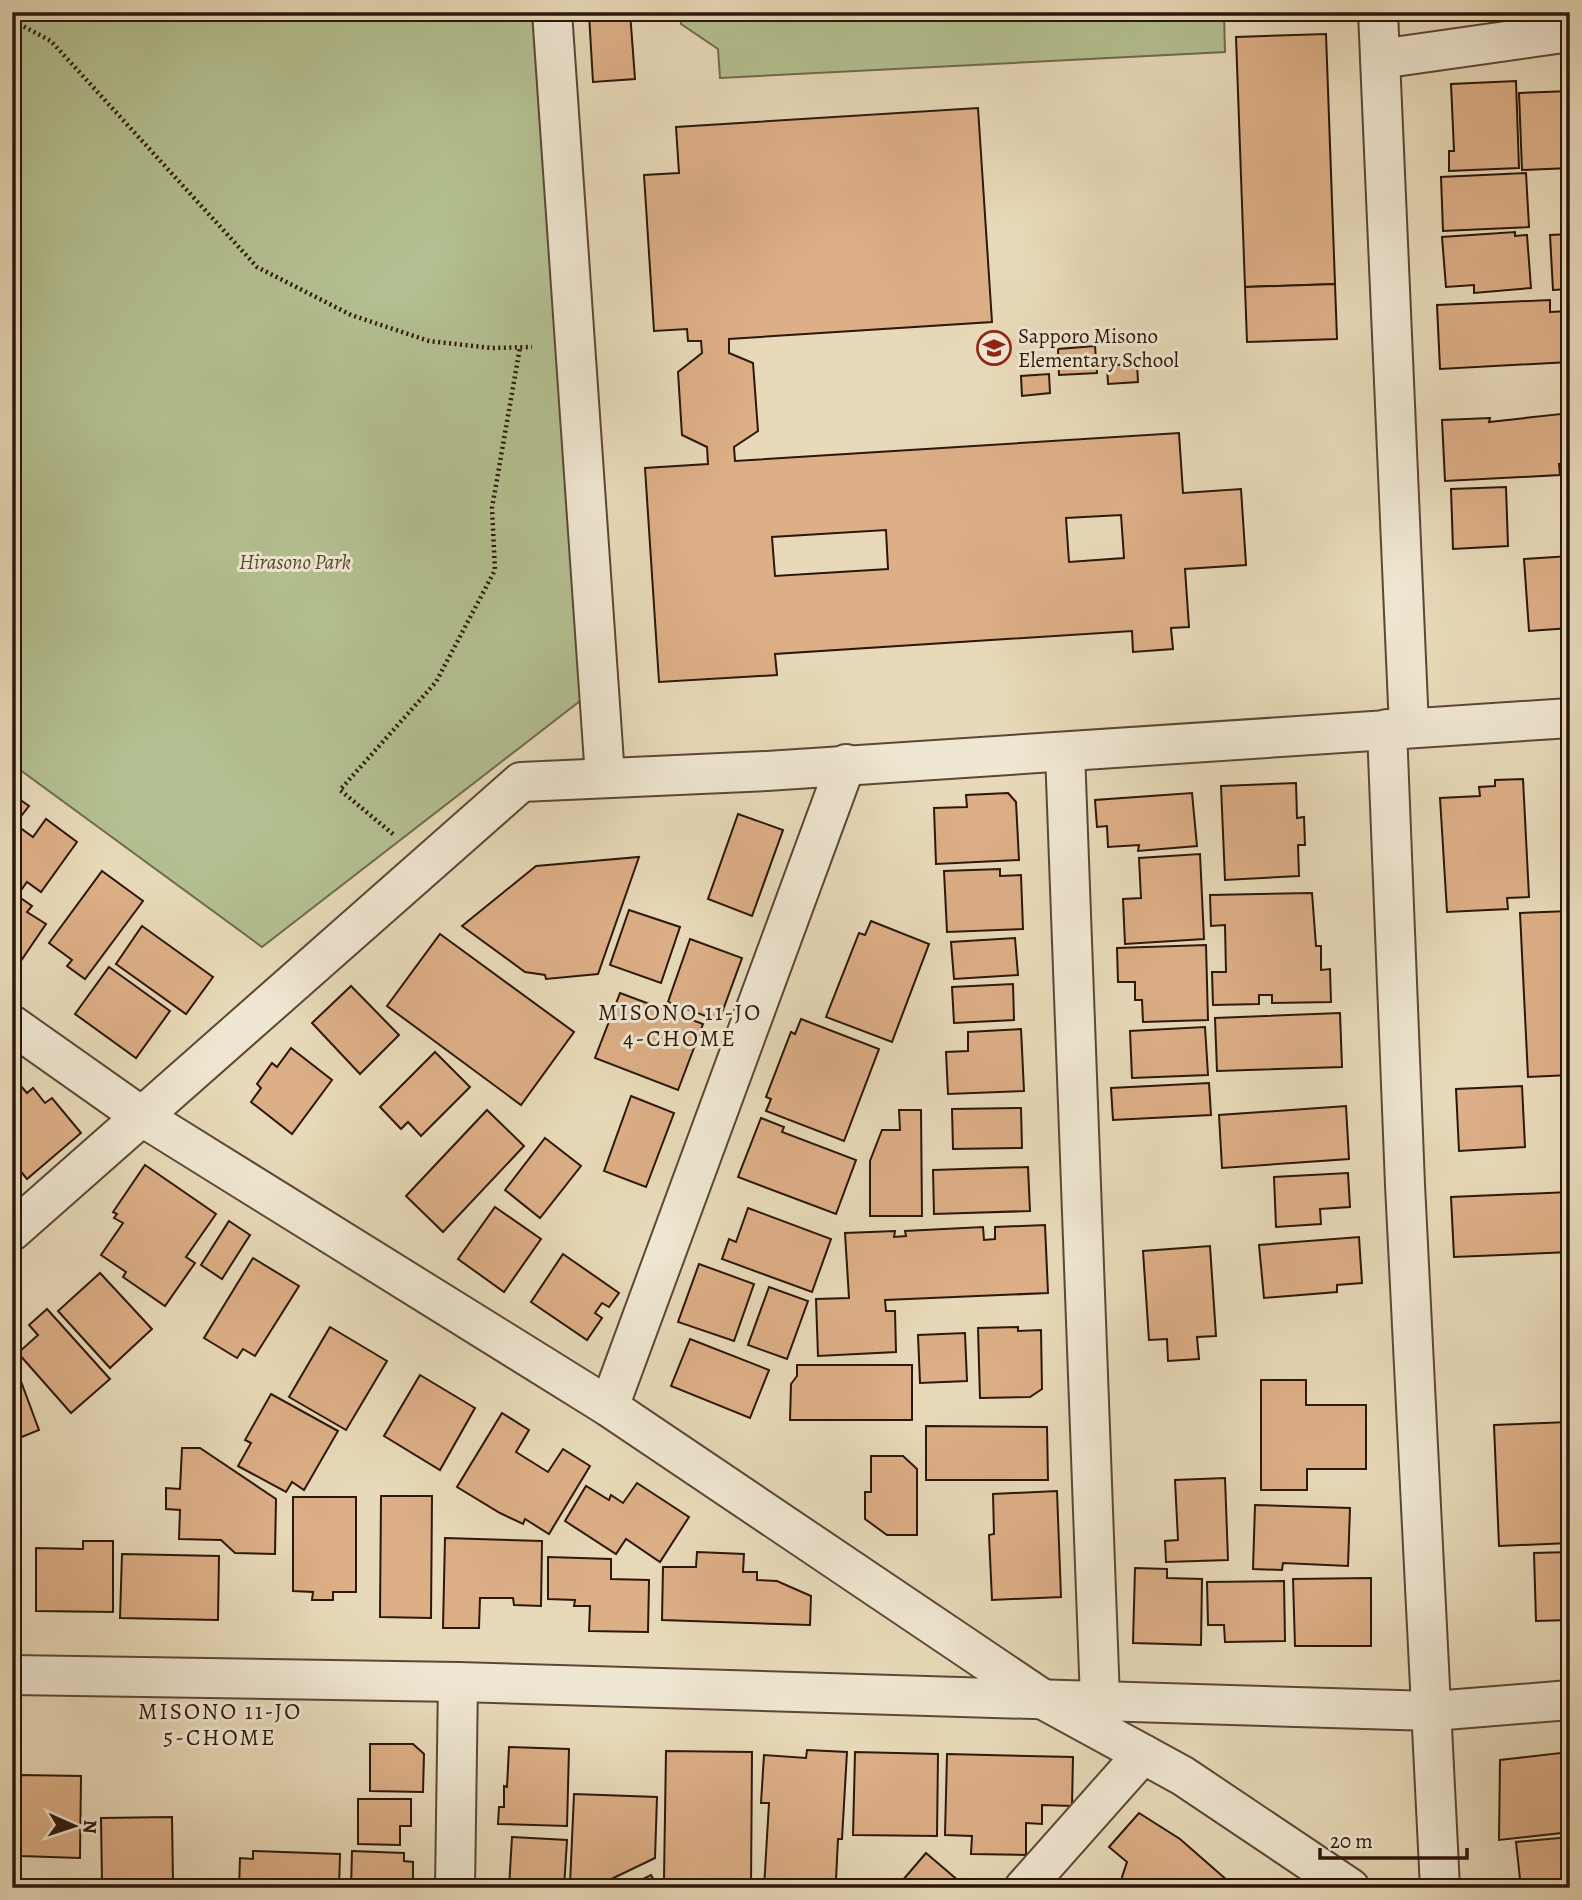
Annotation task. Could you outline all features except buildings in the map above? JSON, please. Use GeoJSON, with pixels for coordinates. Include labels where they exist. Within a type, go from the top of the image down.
{"type":"FeatureCollection","features":[{"type":"Feature","properties":{"kind":"street"},"geometry":{"type":"LineString","coordinates":[[552,12],[605,777]]}},
{"type":"Feature","properties":{"kind":"street"},"geometry":{"type":"LineString","coordinates":[[1378,12],[1398,728],[1405,1185],[1440,1888]]}},
{"type":"Feature","properties":{"kind":"street"},"geometry":{"type":"LineString","coordinates":[[1380,59],[1570,32]]}},
{"type":"Feature","properties":{"kind":"street"},"geometry":{"type":"LineString","coordinates":[[12,1231],[520,782],[767,771],[1570,718]]}},
{"type":"Feature","properties":{"kind":"street"},"geometry":{"type":"LineString","coordinates":[[1065,752],[1100,1700]]}},
{"type":"Feature","properties":{"kind":"street"},"geometry":{"type":"LineString","coordinates":[[609,1407],[846,764]]}},
{"type":"Feature","properties":{"kind":"street"},"geometry":{"type":"LineString","coordinates":[[12,1025],[141,1116],[609,1407],[1044,1700],[1183,1776],[1350,1888]]}},
{"type":"Feature","properties":{"kind":"street"},"geometry":{"type":"LineString","coordinates":[[12,1675],[458,1682],[1433,1711],[1570,1700]]}},
{"type":"Feature","properties":{"kind":"street"},"geometry":{"type":"LineString","coordinates":[[455,1888],[458,1682]]}},
{"type":"Feature","properties":{"kind":"street"},"geometry":{"type":"LineString","coordinates":[[1024,1888],[1143,1754]]}},
{"type":"Feature","properties":{"kind":"path"},"geometry":{"type":"LineString","coordinates":[[19,24],[51,41],[257,267],[351,315],[429,341],[491,348],[575,346]]}},
{"type":"Feature","properties":{"kind":"path"},"geometry":{"type":"LineString","coordinates":[[402,841],[340,790],[436,682],[495,570],[492,508],[520,347]]}},
{"type":"Feature","properties":{"kind":"green space","name":"Hirasono Park"},"geometry":{"type":"Polygon","coordinates":[[[12,12],[538,12],[589,694],[262,947],[12,764],[12,12]]]}},
{"type":"Feature","properties":{"kind":"green space"},"geometry":{"type":"Polygon","coordinates":[[[681,12],[1224,12],[1225,52],[720,78],[718,49],[681,24],[681,12]]]}},
{"type":"Feature","properties":{"kind":"place","name":"Sapporo Misono Elementary School"},"geometry":{"type":"Point","coordinates":[994,348]}},
{"type":"Feature","properties":{"kind":"district","name":"MISONO 11-JO 4-CHOME"},"geometry":{"type":"Point","coordinates":[680,1025]}},
{"type":"Feature","properties":{"kind":"district","name":"MISONO 11-JO 5-CHOME"},"geometry":{"type":"Point","coordinates":[220,1724]}}]}
